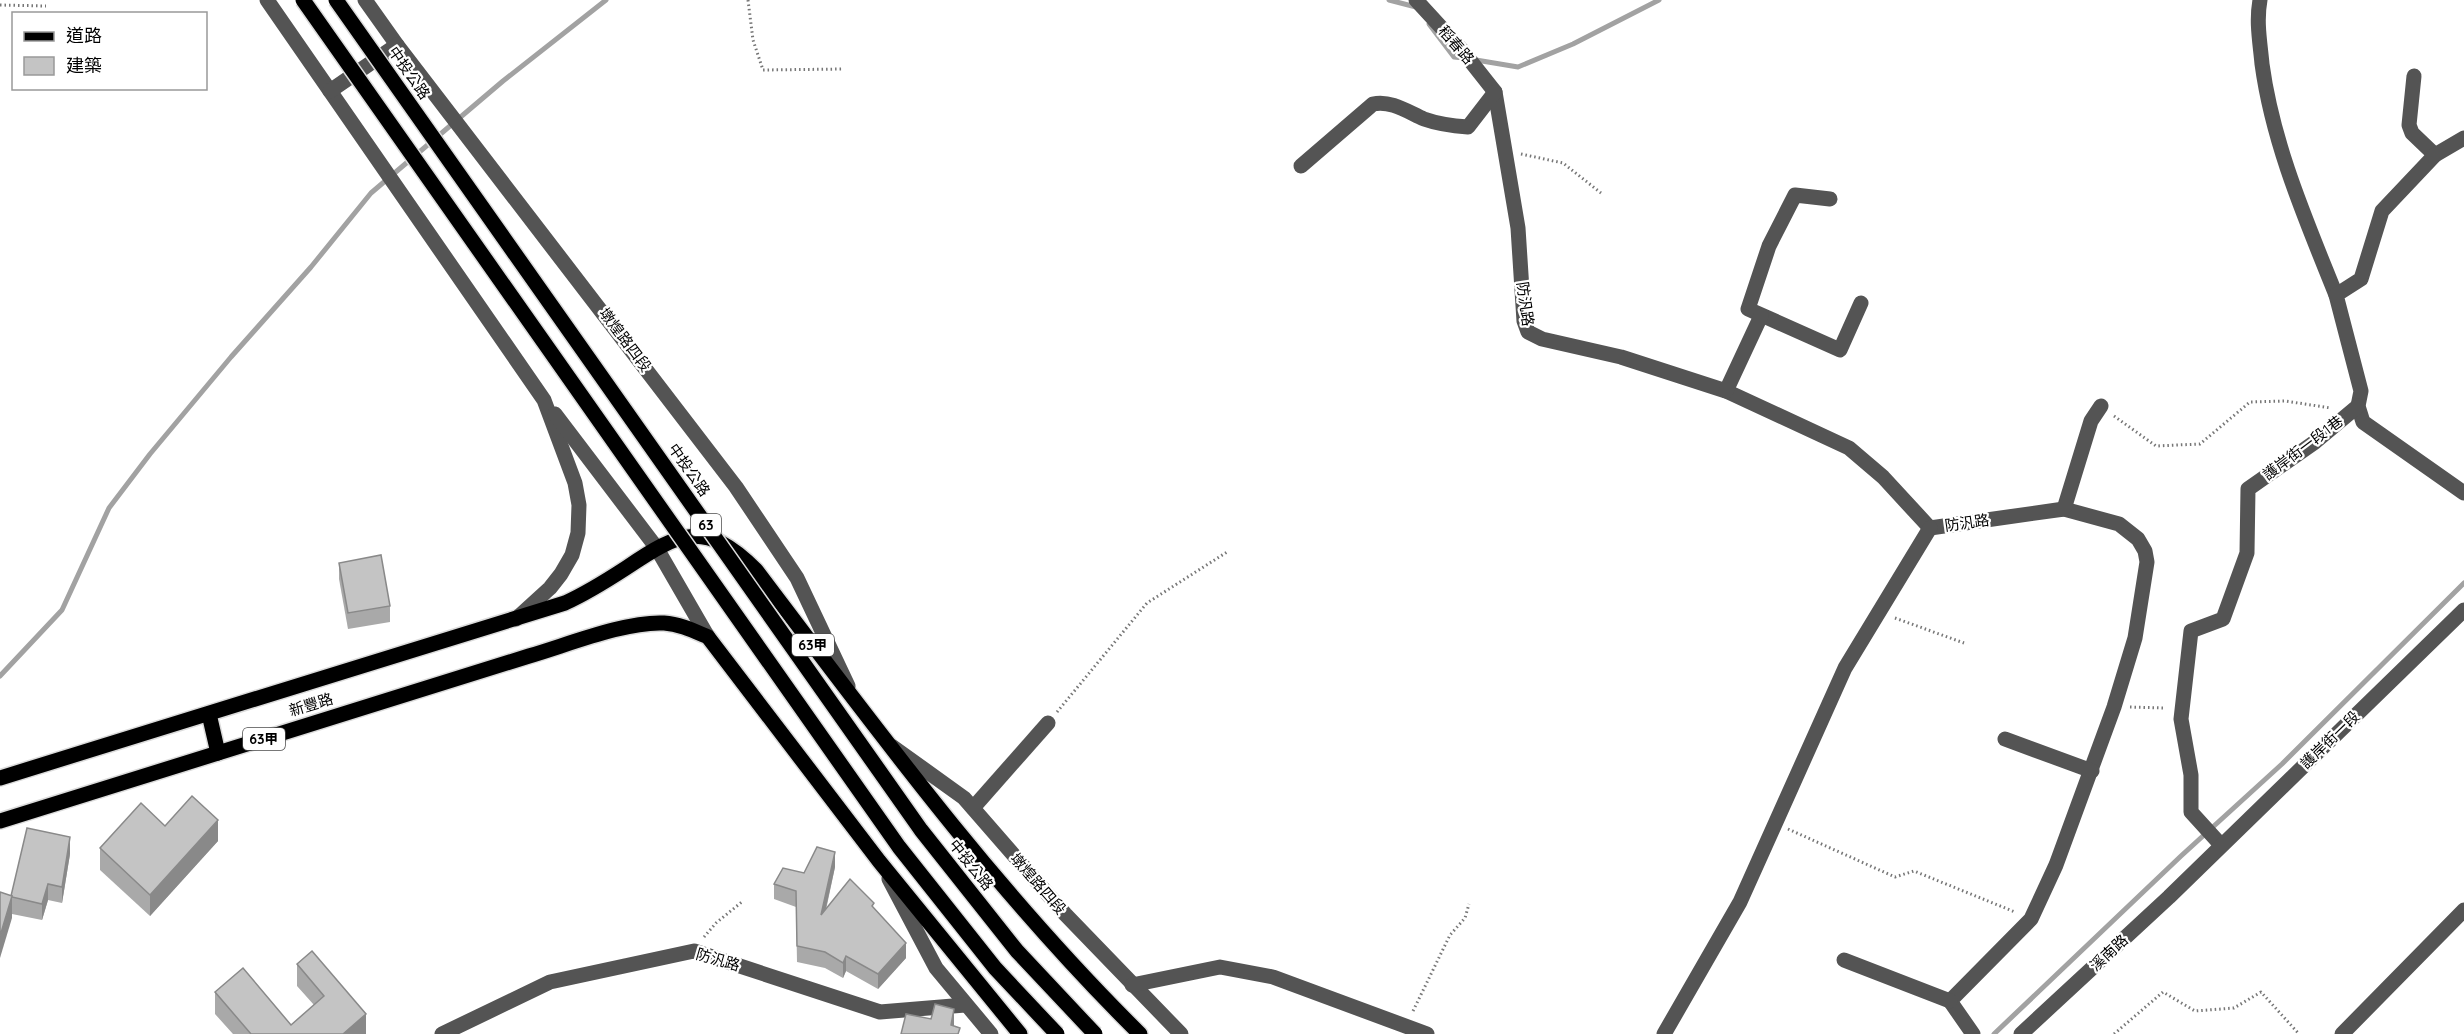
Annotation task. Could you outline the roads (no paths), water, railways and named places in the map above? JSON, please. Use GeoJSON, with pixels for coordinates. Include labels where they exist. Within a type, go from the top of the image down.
{"type":"FeatureCollection","features":[{"type":"Feature","properties":{"kind":"main road","name":"63"},"geometry":{"type":"LineString","coordinates":[[303,0],[899,847],[995,968],[1057,1034]]}},
{"type":"Feature","properties":{"kind":"main road","name":"中投公路"},"geometry":{"type":"LineString","coordinates":[[336,0],[921,830],[1017,951],[1095,1034]]}},
{"type":"Feature","properties":{"kind":"main road","name":"63甲"},"geometry":{"type":"LineString","coordinates":[[515,620],[584,594],[656,547],[680,538],[707,537],[726,544],[756,570],[941,812],[1042,930],[1140,1034]]}},
{"type":"Feature","properties":{"kind":"main road","name":"新豐路"},"geometry":{"type":"LineString","coordinates":[[0,777],[515,620]]}},
{"type":"Feature","properties":{"kind":"main road","name":"新豐路"},"geometry":{"type":"LineString","coordinates":[[0,821],[529,656],[644,624],[665,623],[687,628],[708,637]]}},
{"type":"Feature","properties":{"kind":"main road"},"geometry":{"type":"LineString","coordinates":[[708,637],[879,861],[1020,1034]]}},
{"type":"Feature","properties":{"kind":"main road"},"geometry":{"type":"LineString","coordinates":[[209,714],[219,753]]}},
{"type":"Feature","properties":{"kind":"street"},"geometry":{"type":"LineString","coordinates":[[267,0],[544,400],[656,547],[708,637]]}},
{"type":"Feature","properties":{"kind":"street","name":"墩煌路四段"},"geometry":{"type":"LineString","coordinates":[[365,0],[397,45],[736,487],[797,578],[854,699]]}},
{"type":"Feature","properties":{"kind":"street","name":"稻春路"},"geometry":{"type":"LineString","coordinates":[[1416,0],[1461,49],[1496,92]]}},
{"type":"Feature","properties":{"kind":"street"},"geometry":{"type":"LineString","coordinates":[[2260,0],[2257,20],[2266,88],[2274,121],[2286,165],[2336,295],[2361,391],[2358,406],[2363,422],[2464,493]]}},
{"type":"Feature","properties":{"kind":"street"},"geometry":{"type":"LineString","coordinates":[[330,91],[397,45]]}},
{"type":"Feature","properties":{"kind":"street"},"geometry":{"type":"LineString","coordinates":[[2414,76],[2409,124],[2412,133],[2435,155]]}},
{"type":"Feature","properties":{"kind":"street"},"geometry":{"type":"LineString","coordinates":[[1301,166],[1373,104],[1383,102],[1426,119],[1468,127],[1496,92]]}},
{"type":"Feature","properties":{"kind":"street","name":"防汎路"},"geometry":{"type":"LineString","coordinates":[[1496,92],[1518,228],[1524,321],[1528,332],[1542,339],[1621,357],[1726,391],[1849,448],[1883,477],[1930,528],[2064,509],[2119,524],[2138,539],[2145,551],[2146,562],[2135,638],[2092,771],[2056,865],[2031,919],[1950,1001]]}},
{"type":"Feature","properties":{"kind":"street"},"geometry":{"type":"LineString","coordinates":[[2336,295],[2361,279],[2382,211],[2435,155],[2464,138]]}},
{"type":"Feature","properties":{"kind":"street"},"geometry":{"type":"LineString","coordinates":[[1830,199],[1795,195],[1769,246],[1748,309],[1840,350],[1861,303]]}},
{"type":"Feature","properties":{"kind":"street"},"geometry":{"type":"LineString","coordinates":[[1726,391],[1761,316]]}},
{"type":"Feature","properties":{"kind":"street"},"geometry":{"type":"LineString","coordinates":[[515,620],[550,588],[561,574],[572,555],[578,533],[579,505],[575,483],[544,400]]}},
{"type":"Feature","properties":{"kind":"street"},"geometry":{"type":"LineString","coordinates":[[2064,509],[2091,421],[2101,406]]}},
{"type":"Feature","properties":{"kind":"street","name":"護岸街一段1巷"},"geometry":{"type":"LineString","coordinates":[[2221,845],[2191,812],[2191,776],[2181,719],[2192,631],[2223,620],[2247,553],[2248,489],[2358,406]]}},
{"type":"Feature","properties":{"kind":"street"},"geometry":{"type":"LineString","coordinates":[[1664,1034],[1740,902],[1845,668],[1930,528]]}},
{"type":"Feature","properties":{"kind":"street","name":"護岸街一段"},"geometry":{"type":"LineString","coordinates":[[2196,870],[2464,610]]}},
{"type":"Feature","properties":{"kind":"street"},"geometry":{"type":"LineString","coordinates":[[973,808],[1048,723]]}},
{"type":"Feature","properties":{"kind":"street"},"geometry":{"type":"LineString","coordinates":[[2005,739],[2092,771]]}},
{"type":"Feature","properties":{"kind":"street","name":"墩煌路四段"},"geometry":{"type":"LineString","coordinates":[[888,743],[964,798],[1065,914],[1181,1034]]}},
{"type":"Feature","properties":{"kind":"street"},"geometry":{"type":"LineString","coordinates":[[879,861],[936,968],[991,1034]]}},
{"type":"Feature","properties":{"kind":"street","name":"溪南路"},"geometry":{"type":"LineString","coordinates":[[2020,1034],[2196,870]]}},
{"type":"Feature","properties":{"kind":"street"},"geometry":{"type":"LineString","coordinates":[[2342,1034],[2464,910]]}},
{"type":"Feature","properties":{"kind":"street","name":"防汎路"},"geometry":{"type":"LineString","coordinates":[[442,1034],[550,982],[694,951],[880,1012],[965,1005]]}},
{"type":"Feature","properties":{"kind":"street"},"geometry":{"type":"LineString","coordinates":[[1844,960],[1950,1001],[1974,1034]]}},
{"type":"Feature","properties":{"kind":"street"},"geometry":{"type":"LineString","coordinates":[[1132,984],[1220,967],[1274,977],[1427,1034]]}},
{"type":"Feature","properties":{"kind":"waterway"},"geometry":{"type":"LineString","coordinates":[[0,676],[62,610],[109,508],[150,454],[231,357],[311,267],[371,193],[503,81],[606,0]]}},
{"type":"Feature","properties":{"kind":"waterway"},"geometry":{"type":"LineString","coordinates":[[1389,0],[1416,7]]}},
{"type":"Feature","properties":{"kind":"waterway"},"geometry":{"type":"LineString","coordinates":[[1476,60],[1518,67],[1573,44],[1659,0]]}},
{"type":"Feature","properties":{"kind":"waterway"},"geometry":{"type":"LineString","coordinates":[[1429,24],[1454,57],[1463,58]]}},
{"type":"Feature","properties":{"kind":"waterway"},"geometry":{"type":"LineString","coordinates":[[1994,1034],[2181,856],[2282,764],[2464,583]]}}]}
